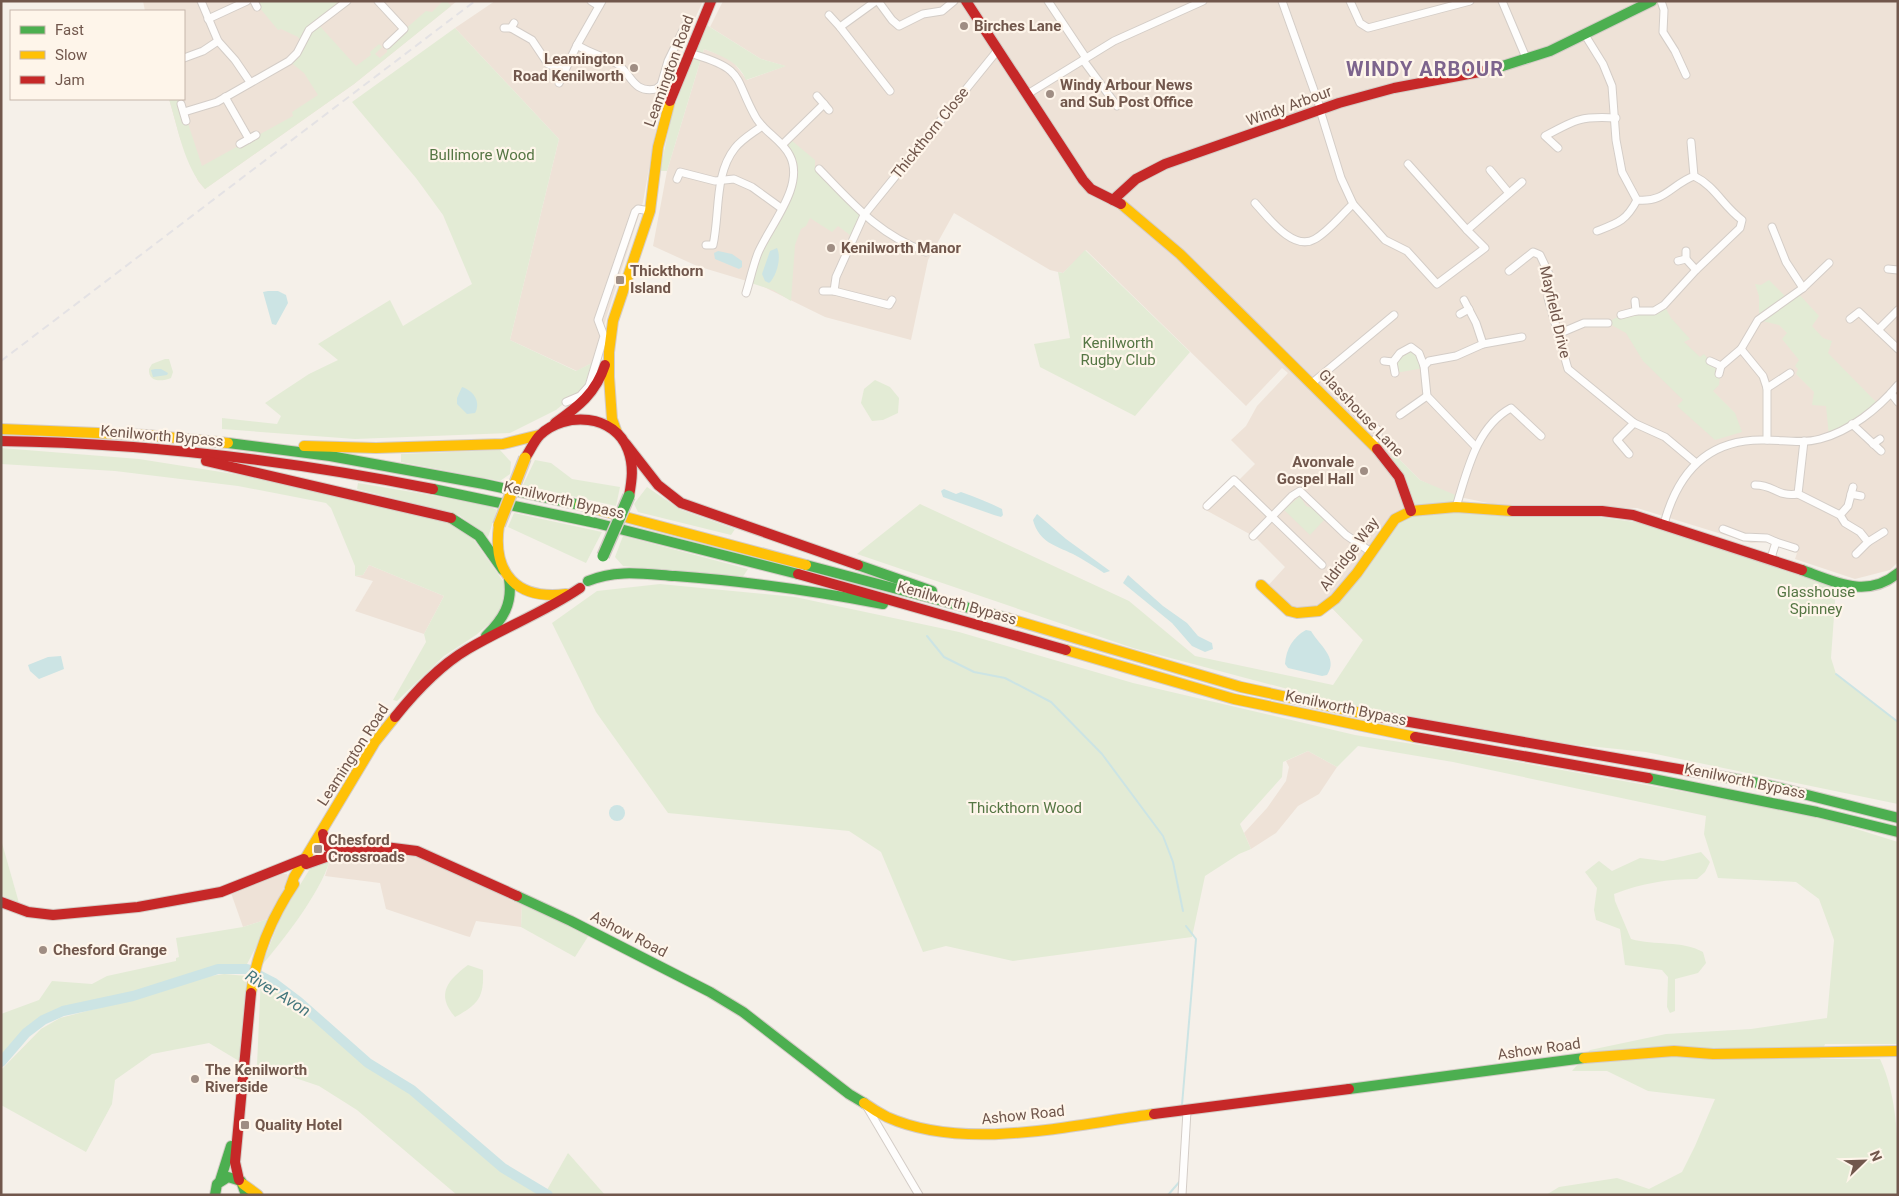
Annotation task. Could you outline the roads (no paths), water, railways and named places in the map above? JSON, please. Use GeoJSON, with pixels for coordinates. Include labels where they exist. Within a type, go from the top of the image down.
{"type":"FeatureCollection","features":[{"type":"Feature","properties":{"kind":"main road","name":"Leamington Road"},"geometry":{"type":"LineString","coordinates":[[551,425],[594,392],[601,379],[609,352],[617,308],[650,211],[660,136],[667,109],[711,1]]}},
{"type":"Feature","properties":{"kind":"main road"},"geometry":{"type":"LineString","coordinates":[[966,1],[1083,180],[1091,189],[1113,200]]}},
{"type":"Feature","properties":{"kind":"main road","name":"Windy Arbour"},"geometry":{"type":"LineString","coordinates":[[1113,200],[1121,189],[1157,169],[1363,96],[1471,74],[1527,60],[1585,35],[1652,1]]}},
{"type":"Feature","properties":{"kind":"main road","name":"Glasshouse Lane"},"geometry":{"type":"LineString","coordinates":[[1113,200],[1122,205],[1180,254],[1371,444],[1396,472],[1411,511]]}},
{"type":"Feature","properties":{"kind":"main road","name":"Leamington Road"},"geometry":{"type":"LineString","coordinates":[[609,352],[610,397],[617,433]]}},
{"type":"Feature","properties":{"kind":"main road"},"geometry":{"type":"LineString","coordinates":[[506,575],[496,550],[499,525],[526,458],[539,435],[551,425],[574,418],[589,419],[603,424],[617,433],[658,485],[681,503],[921,587],[993,615]]}},
{"type":"Feature","properties":{"kind":"main road","name":"Kenilworth Bypass"},"geometry":{"type":"LineString","coordinates":[[1,429],[146,435],[236,444],[421,471],[572,503],[993,615],[1231,684],[1337,709],[1764,784],[1898,818]]}},
{"type":"Feature","properties":{"kind":"main road"},"geometry":{"type":"LineString","coordinates":[[236,444],[376,448],[516,442],[539,435]]}},
{"type":"Feature","properties":{"kind":"main road","name":"Kenilworth Bypass"},"geometry":{"type":"LineString","coordinates":[[1,441],[134,449],[281,463],[474,495],[702,547],[1244,702],[1412,737],[1645,776],[1830,814],[1898,832]]}},
{"type":"Feature","properties":{"kind":"main road"},"geometry":{"type":"LineString","coordinates":[[584,585],[603,556],[633,485],[634,468],[626,444]]}},
{"type":"Feature","properties":{"kind":"main road"},"geometry":{"type":"LineString","coordinates":[[134,449],[255,471],[452,518],[479,536],[506,575],[522,589],[543,597],[559,596],[602,575],[615,573],[725,580],[788,587],[961,620]]}},
{"type":"Feature","properties":{"kind":"main road"},"geometry":{"type":"LineString","coordinates":[[1411,511],[1456,507],[1504,512],[1602,511],[1633,515],[1664,524],[1771,558],[1835,582],[1858,588],[1877,587],[1898,573]]}},
{"type":"Feature","properties":{"kind":"main road","name":"Aldridge Way"},"geometry":{"type":"LineString","coordinates":[[1261,585],[1289,610],[1297,614],[1319,612],[1335,599],[1392,522],[1411,511]]}},
{"type":"Feature","properties":{"kind":"main road","name":"Leamington Road"},"geometry":{"type":"LineString","coordinates":[[243,1186],[235,1162],[250,987],[272,922],[292,883],[375,742],[398,711],[434,674],[479,642],[500,623],[508,610],[512,594],[506,575]]}},
{"type":"Feature","properties":{"kind":"main road","name":"Leamington Road"},"geometry":{"type":"LineString","coordinates":[[479,642],[558,603],[584,585]]}},
{"type":"Feature","properties":{"kind":"main road"},"geometry":{"type":"LineString","coordinates":[[323,832],[324,843],[329,848],[347,851]]}},
{"type":"Feature","properties":{"kind":"main road","name":"Ashow Road"},"geometry":{"type":"LineString","coordinates":[[1,902],[44,915],[86,913],[207,896],[231,889],[276,870],[347,851],[385,847],[417,852],[571,921],[710,992],[743,1012],[867,1107],[910,1126],[975,1135],[1018,1132],[1187,1111],[1595,1057],[1674,1051],[1713,1054],[1898,1051]]}},
{"type":"Feature","properties":{"kind":"main road"},"geometry":{"type":"LineString","coordinates":[[276,870],[288,869],[292,872],[292,883]]}},
{"type":"Feature","properties":{"kind":"main road","name":"Leamington Road"},"geometry":{"type":"LineString","coordinates":[[215,1195],[240,1115]]}},
{"type":"Feature","properties":{"kind":"main road"},"geometry":{"type":"LineString","coordinates":[[220,1181],[228,1177],[243,1186],[251,1187],[258,1195]]}},
{"type":"Feature","properties":{"kind":"street"},"geometry":{"type":"LineString","coordinates":[[201,1],[218,41],[235,60],[250,82]]}},
{"type":"Feature","properties":{"kind":"street"},"geometry":{"type":"LineString","coordinates":[[208,19],[247,1]]}},
{"type":"Feature","properties":{"kind":"street"},"geometry":{"type":"LineString","coordinates":[[184,112],[225,97],[289,62],[297,53],[309,30],[347,1]]}},
{"type":"Feature","properties":{"kind":"street"},"geometry":{"type":"LineString","coordinates":[[378,1],[404,29]]}},
{"type":"Feature","properties":{"kind":"street"},"geometry":{"type":"LineString","coordinates":[[559,83],[576,45],[601,4],[591,1]]}},
{"type":"Feature","properties":{"kind":"street"},"geometry":{"type":"LineString","coordinates":[[840,27],[877,1],[899,26],[923,14],[942,11],[954,1]]}},
{"type":"Feature","properties":{"kind":"street"},"geometry":{"type":"LineString","coordinates":[[1048,1],[1117,106]]}},
{"type":"Feature","properties":{"kind":"street"},"geometry":{"type":"LineString","coordinates":[[1026,95],[1114,41],[1203,1]]}},
{"type":"Feature","properties":{"kind":"street"},"geometry":{"type":"LineString","coordinates":[[1282,1],[1320,110],[1341,178],[1353,204],[1385,240],[1407,251],[1438,284],[1485,248],[1408,164]]}},
{"type":"Feature","properties":{"kind":"street"},"geometry":{"type":"LineString","coordinates":[[1350,1],[1360,24],[1368,28],[1470,1]]}},
{"type":"Feature","properties":{"kind":"street"},"geometry":{"type":"LineString","coordinates":[[1502,1],[1527,60]]}},
{"type":"Feature","properties":{"kind":"street"},"geometry":{"type":"LineString","coordinates":[[1660,1],[1664,10],[1663,32],[1675,51],[1686,75]]}},
{"type":"Feature","properties":{"kind":"street"},"geometry":{"type":"LineString","coordinates":[[829,14],[890,91]]}},
{"type":"Feature","properties":{"kind":"street"},"geometry":{"type":"LineString","coordinates":[[576,45],[618,65],[636,85],[654,93],[661,85],[668,62],[687,22]]}},
{"type":"Feature","properties":{"kind":"street"},"geometry":{"type":"LineString","coordinates":[[387,46],[411,24]]}},
{"type":"Feature","properties":{"kind":"street"},"geometry":{"type":"LineString","coordinates":[[510,26],[532,40],[548,64],[564,71]]}},
{"type":"Feature","properties":{"kind":"street"},"geometry":{"type":"LineString","coordinates":[[1585,35],[1603,64],[1612,86],[1616,118],[1616,140],[1622,172],[1637,200]]}},
{"type":"Feature","properties":{"kind":"street"},"geometry":{"type":"LineString","coordinates":[[185,58],[203,51],[218,41]]}},
{"type":"Feature","properties":{"kind":"street","name":"Thickthorn Close"},"geometry":{"type":"LineString","coordinates":[[834,291],[836,277],[864,215],[997,51]]}},
{"type":"Feature","properties":{"kind":"street"},"geometry":{"type":"LineString","coordinates":[[691,53],[732,71],[738,78],[755,118],[783,144],[794,167],[791,191],[758,254],[746,293]]}},
{"type":"Feature","properties":{"kind":"street"},"geometry":{"type":"LineString","coordinates":[[817,96],[830,110]]}},
{"type":"Feature","properties":{"kind":"street"},"geometry":{"type":"LineString","coordinates":[[225,97],[249,139]]}},
{"type":"Feature","properties":{"kind":"street"},"geometry":{"type":"LineString","coordinates":[[181,104],[186,120]]}},
{"type":"Feature","properties":{"kind":"street"},"geometry":{"type":"LineString","coordinates":[[783,144],[824,104]]}},
{"type":"Feature","properties":{"kind":"street"},"geometry":{"type":"LineString","coordinates":[[1558,148],[1545,136],[1570,122],[1588,116],[1616,118]]}},
{"type":"Feature","properties":{"kind":"street"},"geometry":{"type":"LineString","coordinates":[[713,245],[722,179],[729,156],[736,146],[762,126]]}},
{"type":"Feature","properties":{"kind":"street"},"geometry":{"type":"LineString","coordinates":[[240,144],[256,135]]}},
{"type":"Feature","properties":{"kind":"street"},"geometry":{"type":"LineString","coordinates":[[1691,142],[1694,176]]}},
{"type":"Feature","properties":{"kind":"street"},"geometry":{"type":"LineString","coordinates":[[819,169],[864,215],[893,238],[926,252]]}},
{"type":"Feature","properties":{"kind":"street"},"geometry":{"type":"LineString","coordinates":[[1490,170],[1509,193]]}},
{"type":"Feature","properties":{"kind":"street"},"geometry":{"type":"LineString","coordinates":[[680,173],[707,180],[734,179],[752,187],[781,208]]}},
{"type":"Feature","properties":{"kind":"street"},"geometry":{"type":"LineString","coordinates":[[1637,200],[1650,201],[1658,198],[1694,176]]}},
{"type":"Feature","properties":{"kind":"street"},"geometry":{"type":"LineString","coordinates":[[1621,315],[1636,311],[1654,311],[1664,305],[1696,270],[1740,228],[1742,220],[1729,210],[1717,193],[1706,182],[1694,176]]}},
{"type":"Feature","properties":{"kind":"street"},"geometry":{"type":"LineString","coordinates":[[1467,230],[1522,182]]}},
{"type":"Feature","properties":{"kind":"street"},"geometry":{"type":"LineString","coordinates":[[1597,231],[1620,222],[1630,214],[1637,200]]}},
{"type":"Feature","properties":{"kind":"street"},"geometry":{"type":"LineString","coordinates":[[1255,203],[1291,238],[1304,243],[1315,240],[1353,204]]}},
{"type":"Feature","properties":{"kind":"street"},"geometry":{"type":"LineString","coordinates":[[566,402],[580,396],[589,386],[604,336],[598,322],[635,212],[639,209],[650,211]]}},
{"type":"Feature","properties":{"kind":"street"},"geometry":{"type":"LineString","coordinates":[[1772,228],[1786,262],[1802,288]]}},
{"type":"Feature","properties":{"kind":"street"},"geometry":{"type":"LineString","coordinates":[[1686,251],[1682,260],[1696,270]]}},
{"type":"Feature","properties":{"kind":"street","name":"Mayfield Drive"},"geometry":{"type":"LineString","coordinates":[[1509,272],[1533,252],[1540,255],[1549,274],[1548,298],[1568,369],[1634,424],[1665,437],[1696,463]]}},
{"type":"Feature","properties":{"kind":"street"},"geometry":{"type":"LineString","coordinates":[[1719,374],[1721,366],[1741,349],[1758,320],[1802,288],[1829,263]]}},
{"type":"Feature","properties":{"kind":"street"},"geometry":{"type":"LineString","coordinates":[[1888,269],[1897,268]]}},
{"type":"Feature","properties":{"kind":"street"},"geometry":{"type":"LineString","coordinates":[[823,291],[834,291],[891,305]]}},
{"type":"Feature","properties":{"kind":"street"},"geometry":{"type":"LineString","coordinates":[[1464,300],[1483,344]]}},
{"type":"Feature","properties":{"kind":"street"},"geometry":{"type":"LineString","coordinates":[[1635,301],[1636,311]]}},
{"type":"Feature","properties":{"kind":"street"},"geometry":{"type":"LineString","coordinates":[[1850,319],[1859,312],[1864,303]]}},
{"type":"Feature","properties":{"kind":"street"},"geometry":{"type":"LineString","coordinates":[[604,304],[617,308]]}},
{"type":"Feature","properties":{"kind":"street"},"geometry":{"type":"LineString","coordinates":[[1460,314],[1469,309]]}},
{"type":"Feature","properties":{"kind":"street"},"geometry":{"type":"LineString","coordinates":[[1878,330],[1898,310]]}},
{"type":"Feature","properties":{"kind":"street"},"geometry":{"type":"LineString","coordinates":[[1859,312],[1898,349]]}},
{"type":"Feature","properties":{"kind":"street"},"geometry":{"type":"LineString","coordinates":[[1311,384],[1394,315]]}},
{"type":"Feature","properties":{"kind":"street"},"geometry":{"type":"LineString","coordinates":[[1558,334],[1584,323],[1608,323]]}},
{"type":"Feature","properties":{"kind":"street"},"geometry":{"type":"LineString","coordinates":[[1424,366],[1429,361],[1456,356],[1483,344],[1522,337]]}},
{"type":"Feature","properties":{"kind":"street"},"geometry":{"type":"LineString","coordinates":[[1395,373],[1393,362],[1400,353],[1411,347],[1419,352],[1424,366],[1427,396],[1475,446]]}},
{"type":"Feature","properties":{"kind":"street"},"geometry":{"type":"LineString","coordinates":[[1741,349],[1764,376],[1767,388],[1767,440]]}},
{"type":"Feature","properties":{"kind":"street"},"geometry":{"type":"LineString","coordinates":[[1384,361],[1393,362]]}},
{"type":"Feature","properties":{"kind":"street"},"geometry":{"type":"LineString","coordinates":[[1710,361],[1721,366]]}},
{"type":"Feature","properties":{"kind":"street"},"geometry":{"type":"LineString","coordinates":[[1767,388],[1790,373]]}},
{"type":"Feature","properties":{"kind":"street"},"geometry":{"type":"LineString","coordinates":[[1664,524],[1670,502],[1683,480],[1696,463],[1714,449],[1747,440],[1804,441],[1819,439],[1852,424],[1879,405],[1898,385]]}},
{"type":"Feature","properties":{"kind":"street"},"geometry":{"type":"LineString","coordinates":[[1338,393],[1358,414],[1378,430],[1378,436],[1371,444]]}},
{"type":"Feature","properties":{"kind":"street"},"geometry":{"type":"LineString","coordinates":[[1891,393],[1898,402]]}},
{"type":"Feature","properties":{"kind":"street"},"geometry":{"type":"LineString","coordinates":[[1400,415],[1427,396]]}},
{"type":"Feature","properties":{"kind":"street"},"geometry":{"type":"LineString","coordinates":[[1456,507],[1475,446],[1501,414],[1512,408],[1541,436]]}},
{"type":"Feature","properties":{"kind":"street"},"geometry":{"type":"LineString","coordinates":[[1629,454],[1617,440],[1634,424]]}},
{"type":"Feature","properties":{"kind":"street"},"geometry":{"type":"LineString","coordinates":[[1852,424],[1881,451]]}},
{"type":"Feature","properties":{"kind":"street"},"geometry":{"type":"LineString","coordinates":[[1874,444],[1880,439]]}},
{"type":"Feature","properties":{"kind":"street"},"geometry":{"type":"LineString","coordinates":[[1798,494],[1804,441]]}},
{"type":"Feature","properties":{"kind":"street"},"geometry":{"type":"LineString","coordinates":[[1207,506],[1234,480],[1322,565]]}},
{"type":"Feature","properties":{"kind":"street"},"geometry":{"type":"LineString","coordinates":[[1756,485],[1765,485],[1784,496],[1798,494],[1840,515],[1845,523],[1860,532],[1868,542]]}},
{"type":"Feature","properties":{"kind":"street"},"geometry":{"type":"LineString","coordinates":[[1840,515],[1848,506],[1852,490],[1860,496]]}},
{"type":"Feature","properties":{"kind":"street"},"geometry":{"type":"LineString","coordinates":[[1253,536],[1292,496],[1300,491],[1346,535],[1371,552]]}},
{"type":"Feature","properties":{"kind":"street"},"geometry":{"type":"LineString","coordinates":[[1723,529],[1744,537],[1767,538],[1795,548]]}},
{"type":"Feature","properties":{"kind":"street"},"geometry":{"type":"LineString","coordinates":[[1856,554],[1868,542],[1884,532]]}},
{"type":"Feature","properties":{"kind":"street"},"geometry":{"type":"LineString","coordinates":[[1771,558],[1776,542]]}},
{"type":"Feature","properties":{"kind":"street","name":"Ashow Road"},"geometry":{"type":"LineString","coordinates":[[867,1107],[919,1195]]}},
{"type":"Feature","properties":{"kind":"street"},"geometry":{"type":"LineString","coordinates":[[1182,1195],[1187,1111]]}},
{"type":"Feature","properties":{"kind":"water"},"geometry":{"type":"Polygon","coordinates":[[[777,248],[779,257],[778,267],[769,283],[765,281],[762,274],[770,251],[777,248]]]}},
{"type":"Feature","properties":{"kind":"water"},"geometry":{"type":"Polygon","coordinates":[[[718,251],[732,254],[742,261],[742,267],[739,269],[715,259],[714,253],[718,251]]]}},
{"type":"Feature","properties":{"kind":"water"},"geometry":{"type":"Polygon","coordinates":[[[278,291],[286,295],[288,303],[276,325],[272,324],[263,292],[278,291]]]}},
{"type":"Feature","properties":{"kind":"water"},"geometry":{"type":"Polygon","coordinates":[[[161,369],[168,373],[167,375],[153,377],[151,370],[161,369]]]}},
{"type":"Feature","properties":{"kind":"water"},"geometry":{"type":"Polygon","coordinates":[[[462,387],[470,391],[477,401],[475,413],[467,414],[457,404],[457,398],[462,387]]]}},
{"type":"Feature","properties":{"kind":"water"},"geometry":{"type":"Polygon","coordinates":[[[944,489],[956,494],[961,492],[988,502],[1002,509],[1003,515],[1001,517],[994,515],[943,497],[941,491],[944,489]]]}},
{"type":"Feature","properties":{"kind":"water"},"geometry":{"type":"Polygon","coordinates":[[[1037,514],[1066,539],[1110,571],[1104,573],[1077,556],[1048,542],[1039,533],[1033,520],[1037,514]]]}},
{"type":"Feature","properties":{"kind":"water"},"geometry":{"type":"Polygon","coordinates":[[[1128,575],[1163,606],[1187,623],[1198,636],[1212,643],[1213,649],[1205,652],[1192,646],[1172,623],[1123,583],[1128,575]]]}},
{"type":"Feature","properties":{"kind":"water"},"geometry":{"type":"Polygon","coordinates":[[[1306,630],[1311,631],[1329,657],[1331,663],[1327,675],[1322,676],[1288,668],[1285,664],[1291,644],[1297,636],[1306,630]]]}},
{"type":"Feature","properties":{"kind":"water"},"geometry":{"type":"Polygon","coordinates":[[[61,656],[64,669],[39,679],[30,671],[28,665],[48,657],[61,656]]]}},
{"type":"Feature","properties":{"kind":"water"},"geometry":{"type":"Polygon","coordinates":[[[614,805],[620,805],[625,810],[623,819],[614,821],[609,816],[609,810],[614,805]]]}},
{"type":"Feature","properties":{"kind":"waterway"},"geometry":{"type":"LineString","coordinates":[[927,636],[944,657],[974,672],[1005,678],[1051,702],[1102,754],[1163,836],[1173,862],[1183,911]]}},
{"type":"Feature","properties":{"kind":"waterway"},"geometry":{"type":"LineString","coordinates":[[1836,674],[1898,722]]}},
{"type":"Feature","properties":{"kind":"waterway"},"geometry":{"type":"LineString","coordinates":[[1182,1105],[1196,939],[1186,926]]}},
{"type":"Feature","properties":{"kind":"waterway","name":"River Avon"},"geometry":{"type":"LineString","coordinates":[[1,1062],[26,1033],[43,1020],[63,1011],[133,996],[218,969],[247,969],[274,983],[299,1002],[368,1063],[412,1090],[503,1168],[548,1195]]}},
{"type":"Feature","properties":{"kind":"waterway"},"geometry":{"type":"LineString","coordinates":[[1183,1120],[1183,1128]]}},
{"type":"Feature","properties":{"kind":"waterway"},"geometry":{"type":"LineString","coordinates":[[1168,1195],[1181,1180]]}},
{"type":"Feature","properties":{"kind":"railway"},"geometry":{"type":"LineString","coordinates":[[1,361],[475,1]]}},
{"type":"Feature","properties":{"kind":"place","name":"Birches Lane"},"geometry":{"type":"Point","coordinates":[964,26]}},
{"type":"Feature","properties":{"kind":"place","name":"Leamington Road Kenilworth"},"geometry":{"type":"Point","coordinates":[634,68]}},
{"type":"Feature","properties":{"kind":"place","name":"Windy Arbour News and Sub Post Office"},"geometry":{"type":"Point","coordinates":[1050,94]}},
{"type":"Feature","properties":{"kind":"place","name":"Kenilworth Manor"},"geometry":{"type":"Point","coordinates":[831,248]}},
{"type":"Feature","properties":{"kind":"place","name":"Thickthorn Island"},"geometry":{"type":"Point","coordinates":[620,280]}},
{"type":"Feature","properties":{"kind":"place","name":"Avonvale Gospel Hall"},"geometry":{"type":"Point","coordinates":[1364,471]}},
{"type":"Feature","properties":{"kind":"place","name":"Chesford Crossroads"},"geometry":{"type":"Point","coordinates":[318,849]}},
{"type":"Feature","properties":{"kind":"place","name":"Chesford Grange"},"geometry":{"type":"Point","coordinates":[43,950]}},
{"type":"Feature","properties":{"kind":"place","name":"The Kenilworth Riverside"},"geometry":{"type":"Point","coordinates":[195,1079]}},
{"type":"Feature","properties":{"kind":"place","name":"Quality Hotel"},"geometry":{"type":"Point","coordinates":[245,1125]}},
{"type":"Feature","properties":{"kind":"district","name":"WINDY ARBOUR"},"geometry":{"type":"Point","coordinates":[1425,69]}},
{"type":"Feature","properties":{"kind":"park label","name":"Bullimore Wood"},"geometry":{"type":"Point","coordinates":[482,155]}},
{"type":"Feature","properties":{"kind":"park label","name":"Kenilworth Rugby Club"},"geometry":{"type":"Point","coordinates":[1118,352]}},
{"type":"Feature","properties":{"kind":"park label","name":"Glasshouse Spinney"},"geometry":{"type":"Point","coordinates":[1816,600]}},
{"type":"Feature","properties":{"kind":"park label","name":"Thickthorn Wood"},"geometry":{"type":"Point","coordinates":[1025,808]}}]}
